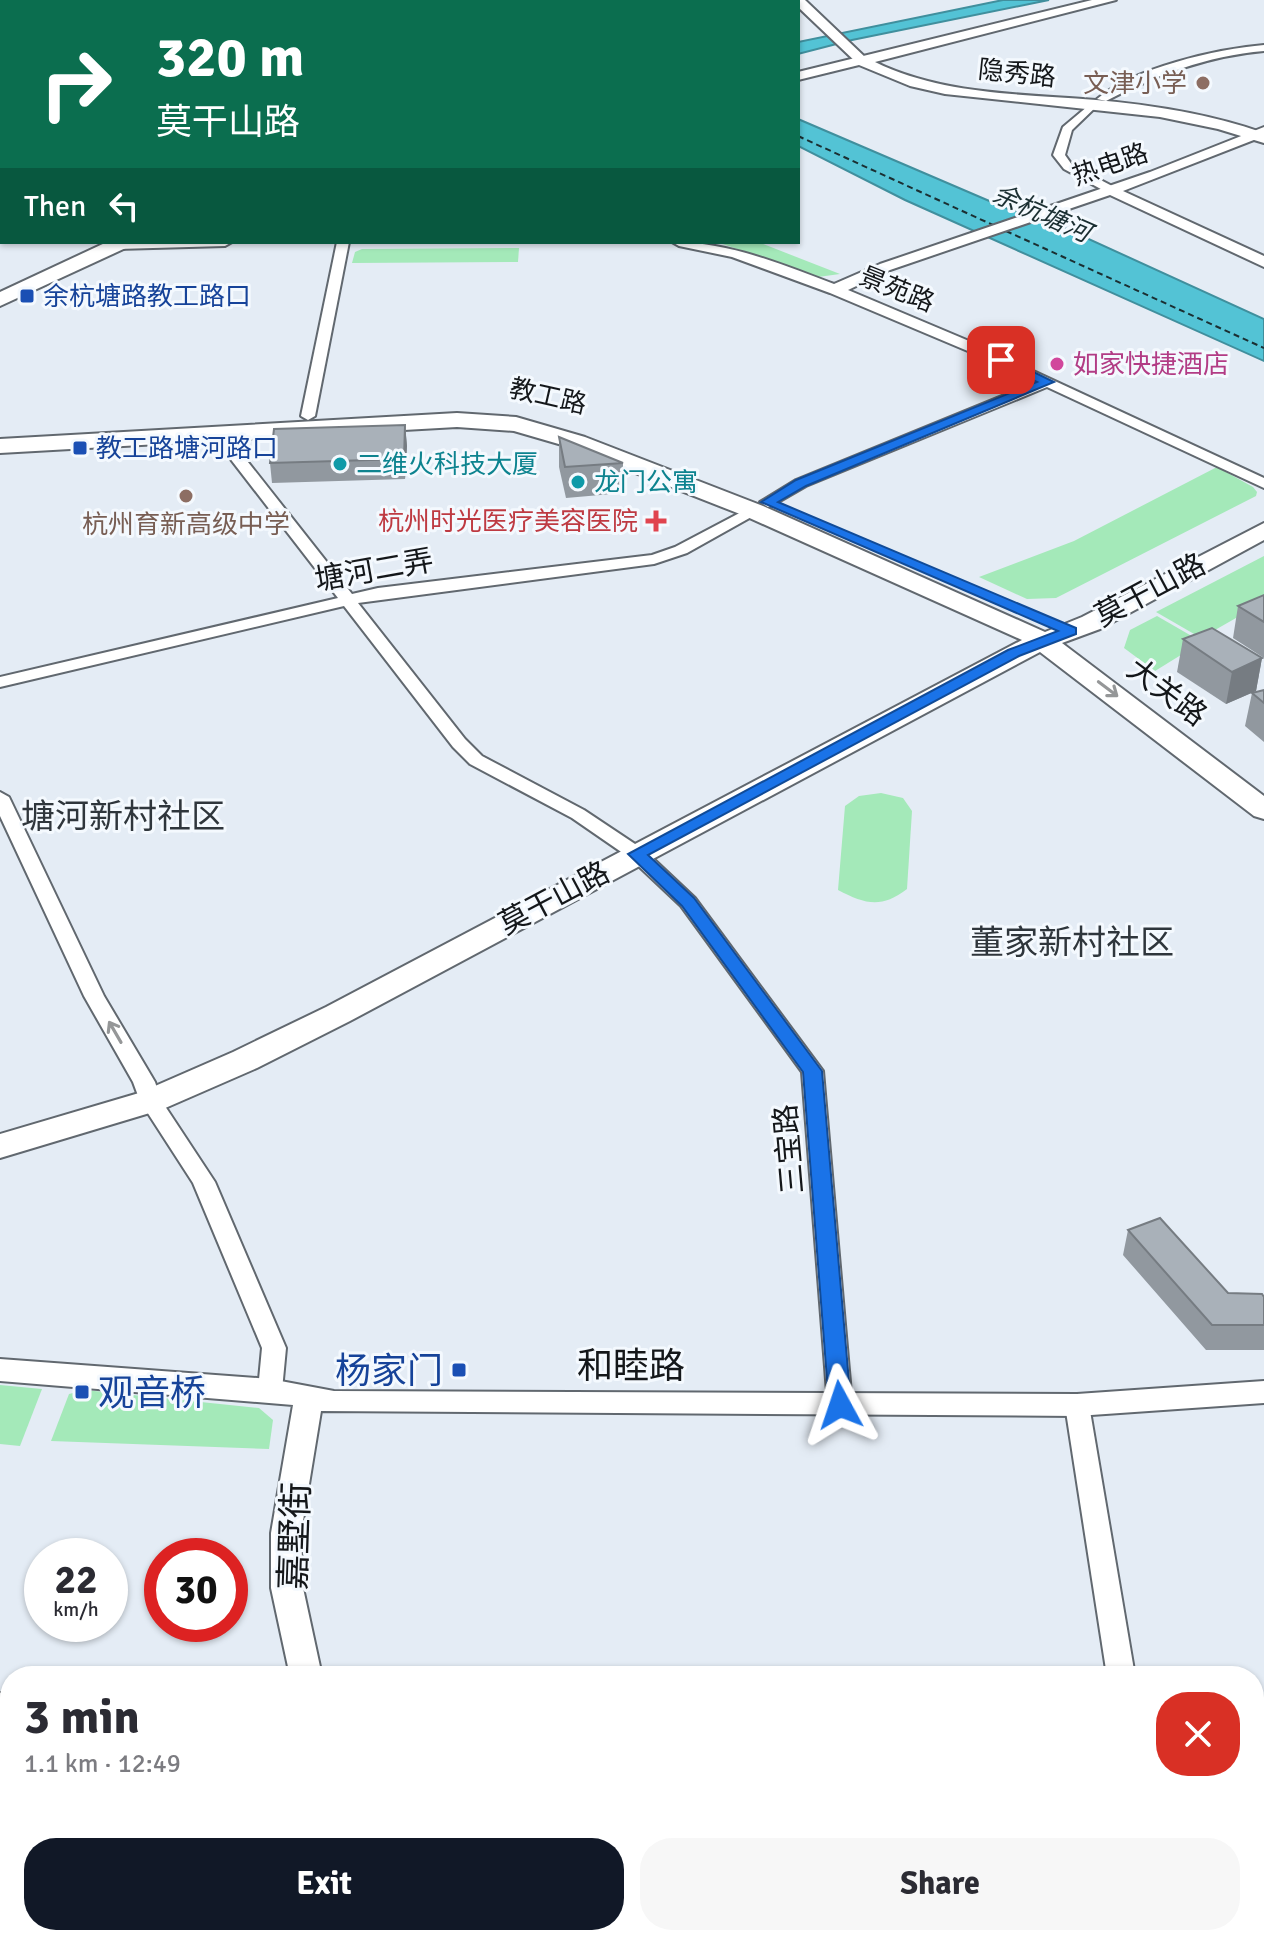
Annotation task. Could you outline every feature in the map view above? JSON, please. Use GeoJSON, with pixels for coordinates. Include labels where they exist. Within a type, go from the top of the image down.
{"type":"FeatureCollection","features":[{"type":"Feature","properties":{"kind":"main road"},"geometry":{"type":"LineString","coordinates":[[800,74],[1094,0]]}},
{"type":"Feature","properties":{"kind":"main road"},"geometry":{"type":"LineString","coordinates":[[858,59],[1109,0]]}},
{"type":"Feature","properties":{"kind":"main road","name":"隐秀路"},"geometry":{"type":"LineString","coordinates":[[858,59],[899,78],[940,88],[1098,102],[1212,121],[1261,133]]}},
{"type":"Feature","properties":{"kind":"main road"},"geometry":{"type":"LineString","coordinates":[[0,287],[110,244]]}},
{"type":"Feature","properties":{"kind":"main road"},"geometry":{"type":"LineString","coordinates":[[0,300],[111,244]]}},
{"type":"Feature","properties":{"kind":"main road","name":"教工路"},"geometry":{"type":"LineString","coordinates":[[1,445],[308,416],[462,410],[536,417],[569,425],[1048,632]]}},
{"type":"Feature","properties":{"kind":"main road","name":"教工路"},"geometry":{"type":"LineString","coordinates":[[1,445],[457,420],[516,424],[761,506]]}},
{"type":"Feature","properties":{"kind":"main road","name":"莫干山路"},"geometry":{"type":"LineString","coordinates":[[1048,632],[1264,515]]}},
{"type":"Feature","properties":{"kind":"main road","name":"莫干山路"},"geometry":{"type":"LineString","coordinates":[[0,1146],[147,1092],[631,850],[997,644],[1048,632],[1264,530]]}},
{"type":"Feature","properties":{"kind":"main road","name":"大关路"},"geometry":{"type":"LineString","coordinates":[[1048,632],[1264,787]]}},
{"type":"Feature","properties":{"kind":"main road","name":"大关路"},"geometry":{"type":"LineString","coordinates":[[1048,632],[1264,810]]}},
{"type":"Feature","properties":{"kind":"main road","name":"莫干山路"},"geometry":{"type":"LineString","coordinates":[[0,1127],[147,1092]]}},
{"type":"Feature","properties":{"kind":"street","name":"隐秀路"},"geometry":{"type":"LineString","coordinates":[[800,2],[858,59]]}},
{"type":"Feature","properties":{"kind":"street"},"geometry":{"type":"LineString","coordinates":[[1264,48],[1235,51],[1195,61],[1127,85],[1098,102],[1067,129],[1059,155],[1068,167],[1110,190],[1264,262]]}},
{"type":"Feature","properties":{"kind":"street","name":"热电路"},"geometry":{"type":"LineString","coordinates":[[835,290],[885,267],[1155,175],[1261,133]]}},
{"type":"Feature","properties":{"kind":"street"},"geometry":{"type":"LineString","coordinates":[[308,416],[343,244]]}},
{"type":"Feature","properties":{"kind":"street","name":"景苑路"},"geometry":{"type":"LineString","coordinates":[[693,244],[721,248],[835,290],[1001,360],[1264,484]]}},
{"type":"Feature","properties":{"kind":"street","name":"塘河二弄"},"geometry":{"type":"LineString","coordinates":[[0,682],[378,593],[654,559],[681,550],[801,483],[1047,382]]}},
{"type":"Feature","properties":{"kind":"street","name":"三宝路"},"geometry":{"type":"LineString","coordinates":[[217,432],[476,760],[578,814],[631,850],[688,902],[812,1071],[840,1405]]}},
{"type":"Feature","properties":{"kind":"street"},"geometry":{"type":"LineString","coordinates":[[0,797],[94,996],[147,1092],[204,1182],[274,1348],[270,1390]]}},
{"type":"Feature","properties":{"kind":"street","name":"和睦路"},"geometry":{"type":"LineString","coordinates":[[0,1370],[270,1390],[334,1402],[1077,1405],[1264,1392]]}},
{"type":"Feature","properties":{"kind":"street","name":"嘉墅街"},"geometry":{"type":"LineString","coordinates":[[299,1666],[287,1588],[286,1533],[309,1395]]}},
{"type":"Feature","properties":{"kind":"street"},"geometry":{"type":"LineString","coordinates":[[1077,1405],[1119,1666]]}},
{"type":"Feature","properties":{"kind":"green space"},"geometry":{"type":"Polygon","coordinates":[[[723,244],[763,244],[840,274],[818,277],[723,244]]]}},
{"type":"Feature","properties":{"kind":"green space"},"geometry":{"type":"Polygon","coordinates":[[[519,248],[518,262],[352,263],[355,252],[362,249],[519,248]]]}},
{"type":"Feature","properties":{"kind":"green space"},"geometry":{"type":"Polygon","coordinates":[[[1217,467],[1253,487],[1256,496],[1056,598],[1027,599],[979,577],[1074,541],[1217,467]]]}},
{"type":"Feature","properties":{"kind":"green space"},"geometry":{"type":"Polygon","coordinates":[[[1264,556],[1264,602],[1201,638],[1156,612],[1264,556]]]}},
{"type":"Feature","properties":{"kind":"green space"},"geometry":{"type":"Polygon","coordinates":[[[1157,616],[1202,642],[1155,671],[1124,648],[1130,630],[1157,616]]]}},
{"type":"Feature","properties":{"kind":"green space"},"geometry":{"type":"Polygon","coordinates":[[[881,793],[903,798],[912,811],[907,889],[889,900],[873,902],[838,890],[845,806],[859,796],[881,793]]]}},
{"type":"Feature","properties":{"kind":"green space"},"geometry":{"type":"Polygon","coordinates":[[[0,1385],[42,1389],[20,1446],[0,1444],[0,1385]]]}},
{"type":"Feature","properties":{"kind":"green space"},"geometry":{"type":"Polygon","coordinates":[[[85,1390],[259,1408],[273,1420],[269,1449],[51,1441],[69,1394],[85,1390]]]}},
{"type":"Feature","properties":{"kind":"water"},"geometry":{"type":"Polygon","coordinates":[[[1003,0],[1049,0],[800,53],[800,42],[1003,0]]]}},
{"type":"Feature","properties":{"kind":"water"},"geometry":{"type":"Polygon","coordinates":[[[800,120],[1008,209],[1047,220],[1264,319],[1264,361],[905,200],[800,147],[800,120]]]}},
{"type":"Feature","properties":{"kind":"building"},"geometry":{"type":"Polygon","coordinates":[[[405,425],[404,459],[270,463],[274,429],[405,425]]]}},
{"type":"Feature","properties":{"kind":"building"},"geometry":{"type":"Polygon","coordinates":[[[559,437],[623,463],[565,467],[559,437]]]}},
{"type":"Feature","properties":{"kind":"building"},"geometry":{"type":"Polygon","coordinates":[[[1264,595],[1264,622],[1238,606],[1264,595]]]}},
{"type":"Feature","properties":{"kind":"building"},"geometry":{"type":"Polygon","coordinates":[[[1212,628],[1262,658],[1232,672],[1183,639],[1212,628]]]}},
{"type":"Feature","properties":{"kind":"building"},"geometry":{"type":"Polygon","coordinates":[[[1264,690],[1264,703],[1252,693],[1264,690]]]}},
{"type":"Feature","properties":{"kind":"building"},"geometry":{"type":"Polygon","coordinates":[[[1160,1218],[1228,1293],[1262,1294],[1264,1325],[1212,1325],[1128,1230],[1160,1218]]]}},
{"type":"Feature","properties":{"kind":"ferry route"},"geometry":{"type":"LineString","coordinates":[[800,137],[993,225]]}},
{"type":"Feature","properties":{"kind":"ferry route"},"geometry":{"type":"LineString","coordinates":[[1006,231],[1264,348]]}},
{"type":"Feature","properties":{"kind":"place","name":"文津小学"},"geometry":{"type":"Point","coordinates":[1203,83]}},
{"type":"Feature","properties":{"kind":"place","name":"余杭塘路教工路口"},"geometry":{"type":"Point","coordinates":[27,296]}},
{"type":"Feature","properties":{"kind":"place","name":"如家快捷酒店"},"geometry":{"type":"Point","coordinates":[1057,364]}},
{"type":"Feature","properties":{"kind":"place","name":"教工路塘河路口"},"geometry":{"type":"Point","coordinates":[80,448]}},
{"type":"Feature","properties":{"kind":"place","name":"二维火科技大厦"},"geometry":{"type":"Point","coordinates":[340,464]}},
{"type":"Feature","properties":{"kind":"place","name":"龙门公寓"},"geometry":{"type":"Point","coordinates":[578,482]}},
{"type":"Feature","properties":{"kind":"place","name":"杭州育新高级中学"},"geometry":{"type":"Point","coordinates":[186,496]}},
{"type":"Feature","properties":{"kind":"place","name":"杭州时光医疗美容医院"},"geometry":{"type":"Point","coordinates":[656,521]}},
{"type":"Feature","properties":{"kind":"place","name":"杨家门"},"geometry":{"type":"Point","coordinates":[459,1370]}},
{"type":"Feature","properties":{"kind":"place","name":"观音桥"},"geometry":{"type":"Point","coordinates":[82,1392]}},
{"type":"Feature","properties":{"kind":"district","name":"塘河新村社区"},"geometry":{"type":"Point","coordinates":[123,816]}},
{"type":"Feature","properties":{"kind":"district","name":"董家新村社区"},"geometry":{"type":"Point","coordinates":[1072,942]}},
{"type":"Feature","properties":{"kind":"route"},"geometry":{"type":"LineString","coordinates":[[840,1405],[812,1071],[688,902],[637,854],[1014,653],[1071,631],[768,502],[801,483],[1047,382],[1001,360]]}},
{"type":"Feature","properties":{"kind":"water label","name":"余杭塘河"},"geometry":{"type":"Point","coordinates":[1042,213]}}]}
